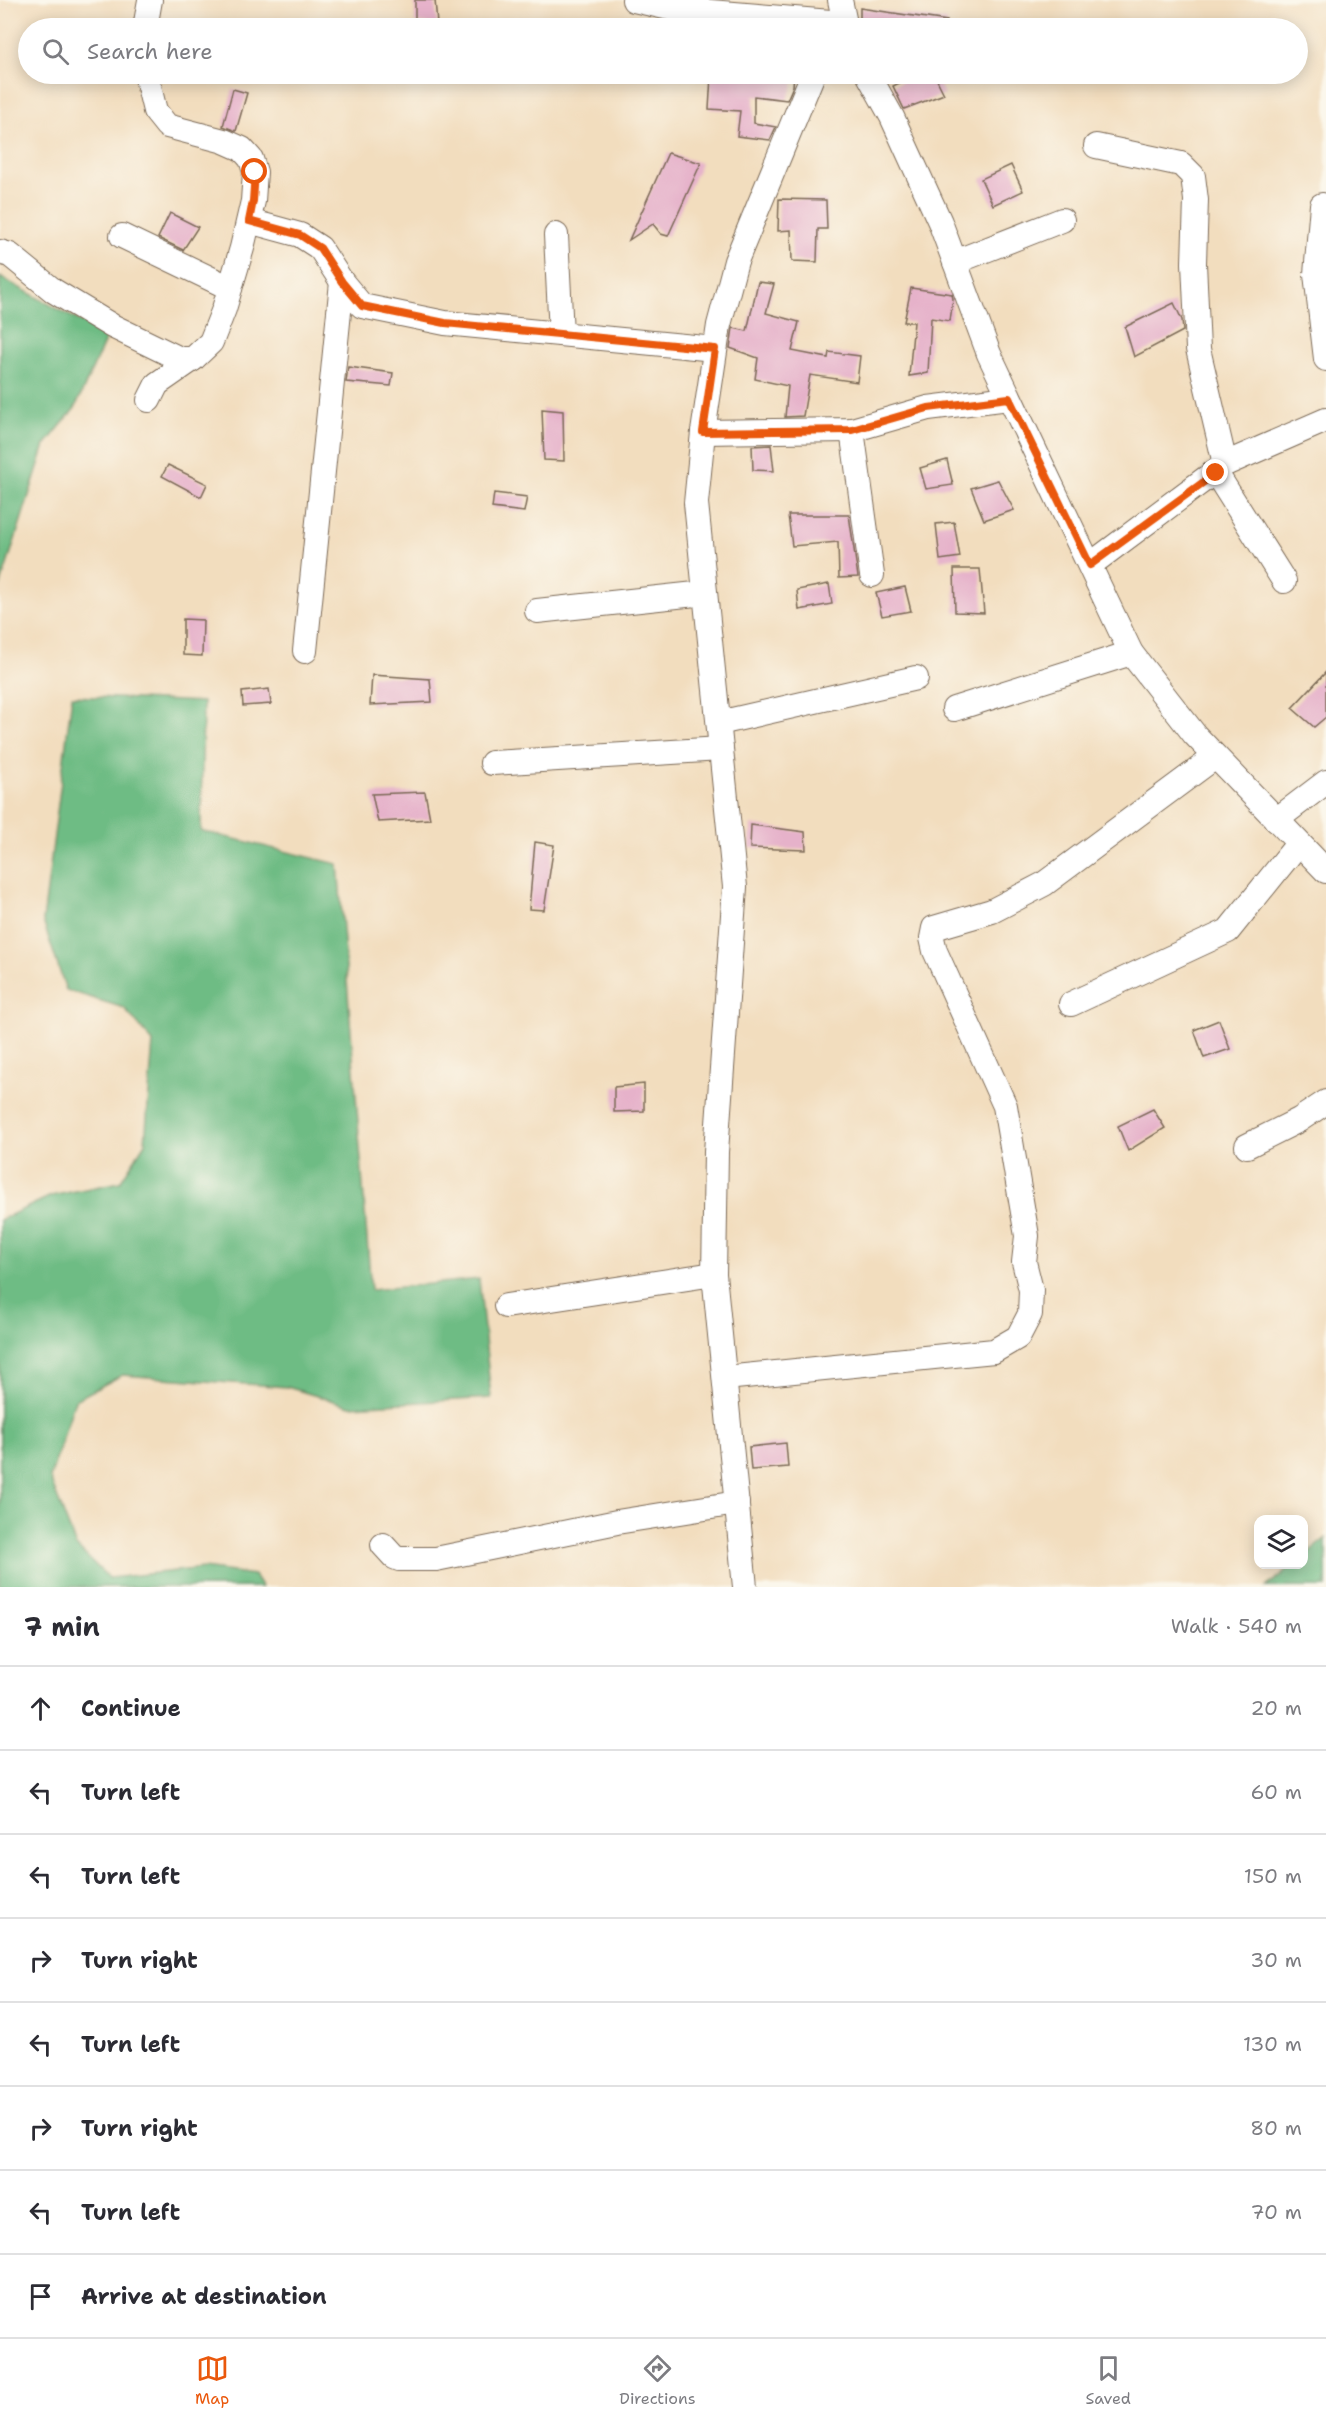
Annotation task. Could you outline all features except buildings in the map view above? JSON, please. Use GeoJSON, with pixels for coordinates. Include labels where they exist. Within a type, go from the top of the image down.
{"type":"FeatureCollection","features":[{"type":"Feature","properties":{"kind":"street"},"geometry":{"type":"LineString","coordinates":[[147,18],[150,0]]}},
{"type":"Feature","properties":{"kind":"street"},"geometry":{"type":"LineString","coordinates":[[634,0],[674,9],[811,18]]}},
{"type":"Feature","properties":{"kind":"street"},"geometry":{"type":"LineString","coordinates":[[148,84],[155,111],[167,126],[224,141],[242,149],[251,159],[255,172],[249,221],[230,288],[211,342],[193,359],[157,384],[149,400]]}},
{"type":"Feature","properties":{"kind":"street"},"geometry":{"type":"LineString","coordinates":[[745,1587],[714,1274],[716,1152],[735,887],[696,503],[715,349],[736,261],[809,84]]}},
{"type":"Feature","properties":{"kind":"street"},"geometry":{"type":"LineString","coordinates":[[874,84],[892,117],[935,211],[989,354],[1131,653],[1195,735],[1326,871]]}},
{"type":"Feature","properties":{"kind":"street"},"geometry":{"type":"LineString","coordinates":[[1096,146],[1181,164],[1193,176],[1196,200],[1194,263],[1198,349],[1221,468],[1284,581]]}},
{"type":"Feature","properties":{"kind":"street"},"geometry":{"type":"LineString","coordinates":[[1322,205],[1316,274],[1326,359]]}},
{"type":"Feature","properties":{"kind":"street"},"geometry":{"type":"LineString","coordinates":[[955,261],[1062,220]]}},
{"type":"Feature","properties":{"kind":"street"},"geometry":{"type":"LineString","coordinates":[[249,221],[300,235],[320,248],[342,282],[362,306],[445,323],[715,349]]}},
{"type":"Feature","properties":{"kind":"street"},"geometry":{"type":"LineString","coordinates":[[122,236],[230,288]]}},
{"type":"Feature","properties":{"kind":"street"},"geometry":{"type":"LineString","coordinates":[[555,236],[561,334]]}},
{"type":"Feature","properties":{"kind":"street"},"geometry":{"type":"LineString","coordinates":[[0,252],[10,255],[54,291],[112,326],[180,359],[193,359]]}},
{"type":"Feature","properties":{"kind":"street"},"geometry":{"type":"LineString","coordinates":[[305,651],[342,282]]}},
{"type":"Feature","properties":{"kind":"street"},"geometry":{"type":"LineString","coordinates":[[703,432],[852,430],[928,408],[1009,398]]}},
{"type":"Feature","properties":{"kind":"street"},"geometry":{"type":"LineString","coordinates":[[1090,565],[1221,468],[1326,420]]}},
{"type":"Feature","properties":{"kind":"street"},"geometry":{"type":"LineString","coordinates":[[852,430],[872,575]]}},
{"type":"Feature","properties":{"kind":"street"},"geometry":{"type":"LineString","coordinates":[[537,611],[705,593]]}},
{"type":"Feature","properties":{"kind":"street"},"geometry":{"type":"LineString","coordinates":[[954,710],[1131,653]]}},
{"type":"Feature","properties":{"kind":"street"},"geometry":{"type":"LineString","coordinates":[[719,723],[916,678]]}},
{"type":"Feature","properties":{"kind":"street"},"geometry":{"type":"LineString","coordinates":[[492,763],[721,749]]}},
{"type":"Feature","properties":{"kind":"street"},"geometry":{"type":"LineString","coordinates":[[724,1378],[994,1351],[1018,1337],[1030,1314],[1031,1290],[1024,1262],[1027,1236],[1010,1129],[998,1088],[935,951],[932,938],[934,928],[992,911],[1044,884],[1215,757]]}},
{"type":"Feature","properties":{"kind":"street"},"geometry":{"type":"LineString","coordinates":[[1276,820],[1326,782]]}},
{"type":"Feature","properties":{"kind":"street"},"geometry":{"type":"LineString","coordinates":[[1071,1004],[1228,931],[1298,844]]}},
{"type":"Feature","properties":{"kind":"street"},"geometry":{"type":"LineString","coordinates":[[1247,1146],[1299,1120],[1326,1102]]}},
{"type":"Feature","properties":{"kind":"street"},"geometry":{"type":"LineString","coordinates":[[506,1306],[714,1274]]}},
{"type":"Feature","properties":{"kind":"street"},"geometry":{"type":"LineString","coordinates":[[383,1545],[399,1559],[436,1559],[617,1522],[737,1503]]}},
{"type":"Feature","properties":{"kind":"green space"},"geometry":{"type":"Polygon","coordinates":[[[0,277],[107,336],[75,408],[45,445],[0,587],[0,277]]]}},
{"type":"Feature","properties":{"kind":"green space"},"geometry":{"type":"Polygon","coordinates":[[[72,696],[203,702],[201,831],[338,864],[371,1290],[479,1279],[491,1398],[350,1406],[287,1387],[122,1375],[75,1400],[50,1478],[76,1546],[109,1578],[204,1568],[254,1575],[262,1587],[0,1587],[0,1220],[51,1196],[120,1182],[145,1143],[153,1042],[124,1008],[66,990],[43,921],[72,696]]]}},
{"type":"Feature","properties":{"kind":"green space"},"geometry":{"type":"Polygon","coordinates":[[[1326,1538],[1326,1587],[1266,1587],[1289,1569],[1308,1569],[1308,1553],[1326,1538]]]}},
{"type":"Feature","properties":{"kind":"route"},"geometry":{"type":"LineString","coordinates":[[255,172],[249,221],[300,235],[320,248],[342,282],[362,306],[445,323],[715,349],[703,432],[852,430],[928,408],[1009,398],[1090,565],[1216,473]]}}]}
